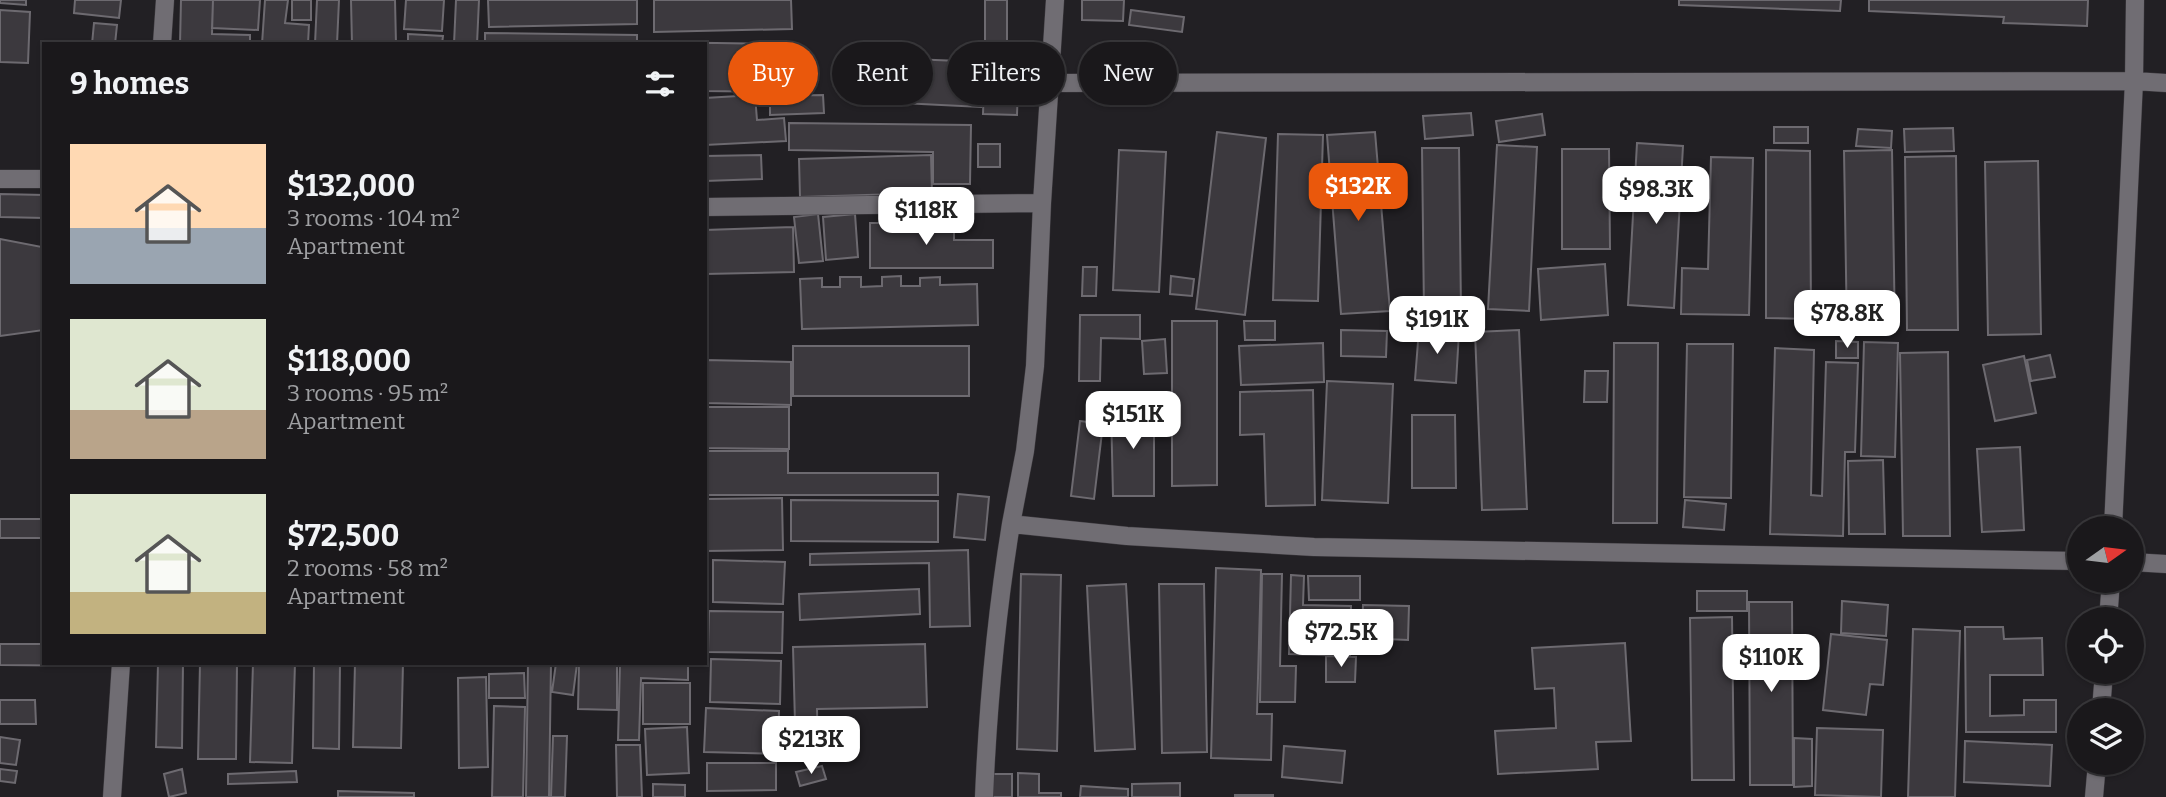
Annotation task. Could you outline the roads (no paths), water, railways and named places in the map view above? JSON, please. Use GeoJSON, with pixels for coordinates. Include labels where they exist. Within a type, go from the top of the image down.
{"type":"FeatureCollection","features":[{"type":"Feature","properties":{"kind":"street"},"geometry":{"type":"LineString","coordinates":[[162,42],[165,0]]}},
{"type":"Feature","properties":{"kind":"street"},"geometry":{"type":"LineString","coordinates":[[1053,42],[1055,0]]}},
{"type":"Feature","properties":{"kind":"street"},"geometry":{"type":"LineString","coordinates":[[2114,516],[2134,81],[2135,0]]}},
{"type":"Feature","properties":{"kind":"street"},"geometry":{"type":"LineString","coordinates":[[1065,83],[2166,83]]}},
{"type":"Feature","properties":{"kind":"street"},"geometry":{"type":"LineString","coordinates":[[984,797],[991,673],[1011,524],[1025,451],[1035,366],[1049,105]]}},
{"type":"Feature","properties":{"kind":"street"},"geometry":{"type":"LineString","coordinates":[[0,178],[42,179]]}},
{"type":"Feature","properties":{"kind":"street"},"geometry":{"type":"LineString","coordinates":[[707,207],[1042,203]]}},
{"type":"Feature","properties":{"kind":"street"},"geometry":{"type":"LineString","coordinates":[[1011,524],[1127,536],[1314,547],[2067,561]]}},
{"type":"Feature","properties":{"kind":"street"},"geometry":{"type":"LineString","coordinates":[[2144,563],[2166,564]]}},
{"type":"Feature","properties":{"kind":"street"},"geometry":{"type":"LineString","coordinates":[[113,797],[121,665]]}},
{"type":"Feature","properties":{"kind":"street"},"geometry":{"type":"LineString","coordinates":[[2094,797],[2096,775]]}}]}
